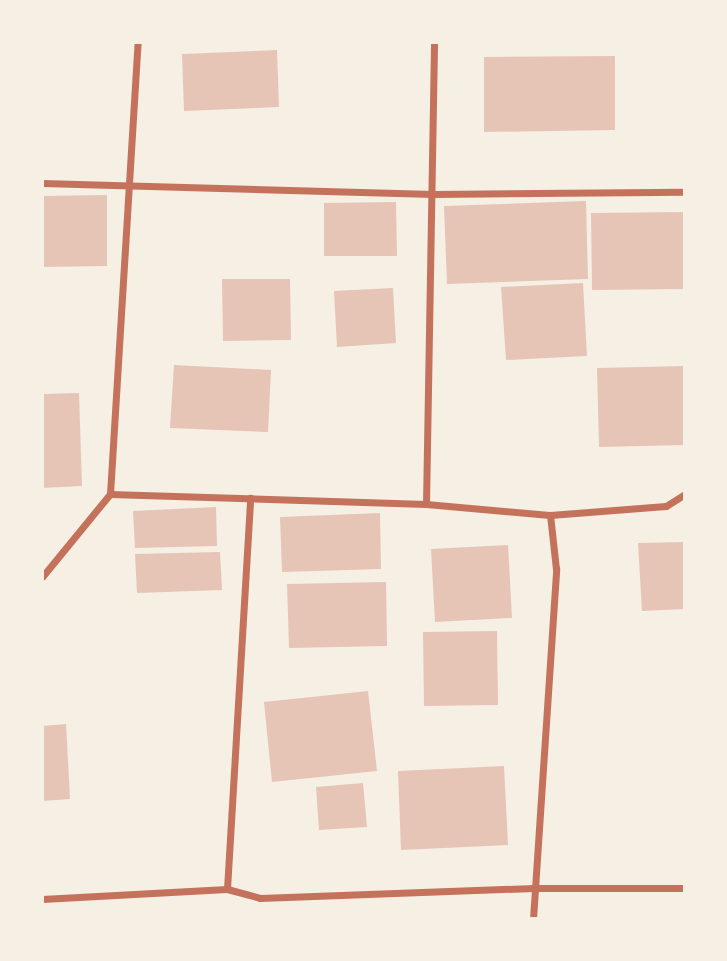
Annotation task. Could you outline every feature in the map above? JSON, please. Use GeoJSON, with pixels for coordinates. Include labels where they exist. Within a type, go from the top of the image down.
{"type":"FeatureCollection","features":[{"type":"Feature","properties":{"kind":"street"},"geometry":{"type":"LineString","coordinates":[[42,577],[110,494],[138,42]]}},
{"type":"Feature","properties":{"kind":"street"},"geometry":{"type":"LineString","coordinates":[[426,504],[434,42]]}},
{"type":"Feature","properties":{"kind":"street"},"geometry":{"type":"LineString","coordinates":[[42,183],[433,194],[685,192]]}},
{"type":"Feature","properties":{"kind":"street"},"geometry":{"type":"LineString","coordinates":[[110,494],[426,504],[551,515],[666,506],[685,494]]}},
{"type":"Feature","properties":{"kind":"street"},"geometry":{"type":"LineString","coordinates":[[227,889],[250,498]]}},
{"type":"Feature","properties":{"kind":"street"},"geometry":{"type":"LineString","coordinates":[[533,919],[556,569],[551,515]]}},
{"type":"Feature","properties":{"kind":"street"},"geometry":{"type":"LineString","coordinates":[[42,899],[227,889],[260,898],[534,888],[685,888]]}},
{"type":"Feature","properties":{"kind":"building"},"geometry":{"type":"Polygon","coordinates":[[[277,50],[279,107],[184,111],[182,54],[277,50]]]}},
{"type":"Feature","properties":{"kind":"building"},"geometry":{"type":"Polygon","coordinates":[[[615,56],[615,130],[484,132],[484,57],[615,56]]]}},
{"type":"Feature","properties":{"kind":"building"},"geometry":{"type":"Polygon","coordinates":[[[107,195],[107,266],[42,267],[42,196],[107,195]]]}},
{"type":"Feature","properties":{"kind":"building"},"geometry":{"type":"Polygon","coordinates":[[[586,201],[588,279],[447,284],[444,206],[586,201]]]}},
{"type":"Feature","properties":{"kind":"building"},"geometry":{"type":"Polygon","coordinates":[[[396,202],[397,256],[324,256],[324,203],[396,202]]]}},
{"type":"Feature","properties":{"kind":"building"},"geometry":{"type":"Polygon","coordinates":[[[685,212],[685,289],[592,290],[591,213],[685,212]]]}},
{"type":"Feature","properties":{"kind":"building"},"geometry":{"type":"Polygon","coordinates":[[[222,279],[290,279],[291,340],[223,341],[222,279]]]}},
{"type":"Feature","properties":{"kind":"building"},"geometry":{"type":"Polygon","coordinates":[[[583,283],[587,356],[506,360],[501,287],[583,283]]]}},
{"type":"Feature","properties":{"kind":"building"},"geometry":{"type":"Polygon","coordinates":[[[393,288],[396,343],[337,347],[334,291],[393,288]]]}},
{"type":"Feature","properties":{"kind":"building"},"geometry":{"type":"Polygon","coordinates":[[[174,365],[271,370],[268,432],[170,428],[174,365]]]}},
{"type":"Feature","properties":{"kind":"building"},"geometry":{"type":"Polygon","coordinates":[[[685,366],[685,445],[599,447],[597,368],[685,366]]]}},
{"type":"Feature","properties":{"kind":"building"},"geometry":{"type":"Polygon","coordinates":[[[79,393],[82,486],[42,488],[42,394],[79,393]]]}},
{"type":"Feature","properties":{"kind":"building"},"geometry":{"type":"Polygon","coordinates":[[[216,507],[217,546],[135,548],[133,511],[216,507]]]}},
{"type":"Feature","properties":{"kind":"building"},"geometry":{"type":"Polygon","coordinates":[[[380,513],[381,569],[282,572],[280,517],[380,513]]]}},
{"type":"Feature","properties":{"kind":"building"},"geometry":{"type":"Polygon","coordinates":[[[685,542],[685,609],[642,611],[638,543],[685,542]]]}},
{"type":"Feature","properties":{"kind":"building"},"geometry":{"type":"Polygon","coordinates":[[[508,545],[512,618],[435,622],[431,549],[508,545]]]}},
{"type":"Feature","properties":{"kind":"building"},"geometry":{"type":"Polygon","coordinates":[[[220,552],[222,590],[137,593],[135,554],[220,552]]]}},
{"type":"Feature","properties":{"kind":"building"},"geometry":{"type":"Polygon","coordinates":[[[386,582],[387,646],[289,648],[287,584],[386,582]]]}},
{"type":"Feature","properties":{"kind":"building"},"geometry":{"type":"Polygon","coordinates":[[[497,631],[498,705],[424,706],[423,632],[497,631]]]}},
{"type":"Feature","properties":{"kind":"building"},"geometry":{"type":"Polygon","coordinates":[[[368,691],[377,771],[272,782],[264,702],[368,691]]]}},
{"type":"Feature","properties":{"kind":"building"},"geometry":{"type":"Polygon","coordinates":[[[66,724],[70,799],[42,801],[42,726],[66,724]]]}},
{"type":"Feature","properties":{"kind":"building"},"geometry":{"type":"Polygon","coordinates":[[[504,766],[508,845],[401,850],[398,771],[504,766]]]}},
{"type":"Feature","properties":{"kind":"building"},"geometry":{"type":"Polygon","coordinates":[[[363,783],[367,827],[319,830],[316,787],[363,783]]]}}]}
